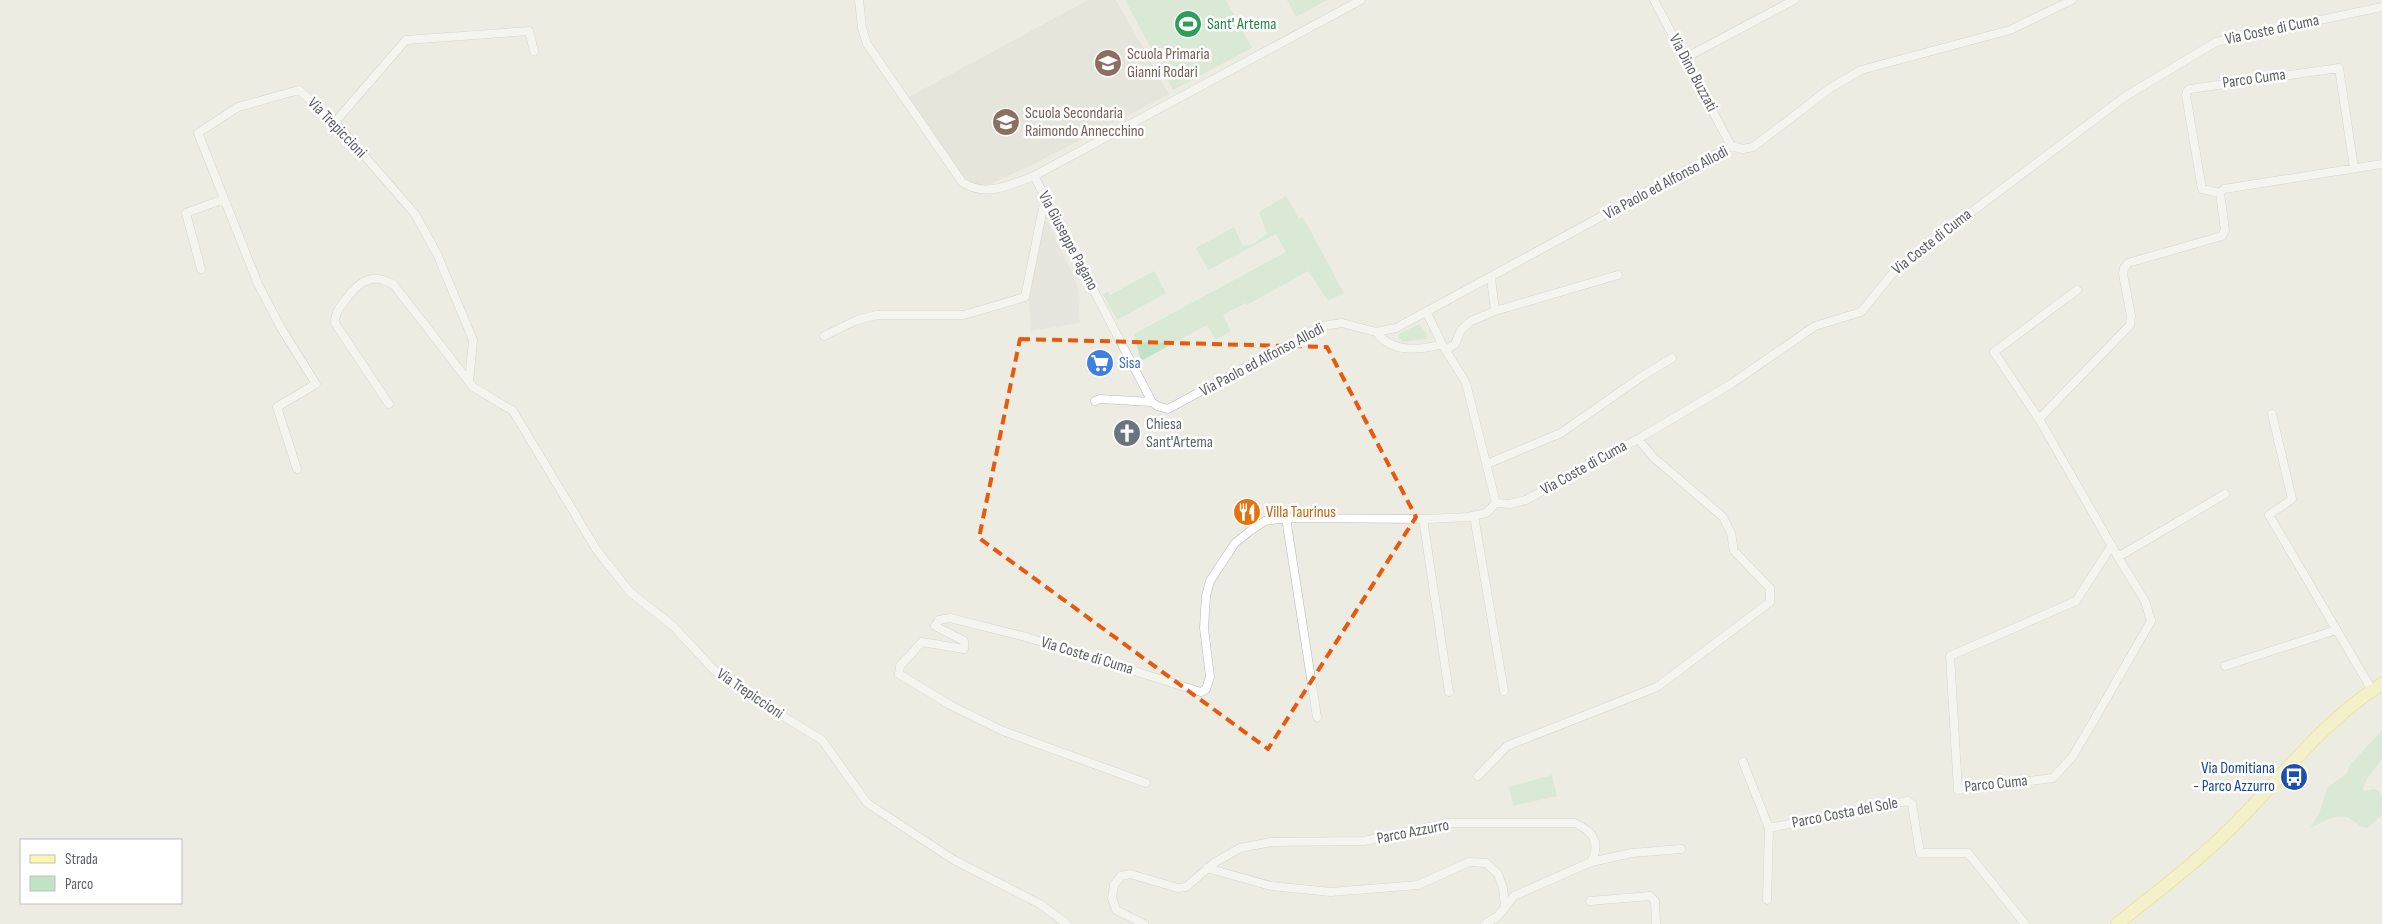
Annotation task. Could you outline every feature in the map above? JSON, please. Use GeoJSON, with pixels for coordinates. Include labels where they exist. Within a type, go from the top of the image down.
{"type":"FeatureCollection","features":[{"type":"Feature","properties":{"kind":"main road"},"geometry":{"type":"LineString","coordinates":[[2118,924],[2232,827],[2317,738],[2377,687]]}},
{"type":"Feature","properties":{"kind":"street","name":"Via Giuseppe Pagano"},"geometry":{"type":"LineString","coordinates":[[859,0],[862,28],[867,44],[962,182],[977,190],[1002,188],[1034,176],[1152,402]]}},
{"type":"Feature","properties":{"kind":"street"},"geometry":{"type":"LineString","coordinates":[[1034,176],[1361,0]]}},
{"type":"Feature","properties":{"kind":"street","name":"Via Dino Buzzati"},"geometry":{"type":"LineString","coordinates":[[1654,0],[1731,146]]}},
{"type":"Feature","properties":{"kind":"street"},"geometry":{"type":"LineString","coordinates":[[1685,58],[1794,0]]}},
{"type":"Feature","properties":{"kind":"street","name":"Via Paolo ed Alfonso Allodi"},"geometry":{"type":"LineString","coordinates":[[1376,332],[1396,328],[1427,313],[1731,146],[1743,149],[1753,147],[1829,89],[1861,70],[2010,30],[2072,0]]}},
{"type":"Feature","properties":{"kind":"street","name":"Via Coste di Cuma"},"geometry":{"type":"LineString","coordinates":[[1146,783],[1003,731],[950,704],[899,674],[900,666],[922,642],[964,649],[964,642],[936,626],[939,620],[950,618],[1026,637],[1201,692],[1206,689],[1210,677],[1204,628],[1206,596],[1210,581],[1236,543],[1265,521],[1286,518],[1423,519],[1474,516],[1486,513],[1496,503],[1510,504],[1526,500],[1638,439],[1730,384],[1815,326],[1861,312],[1896,268],[2086,124],[2126,96],[2216,42],[2382,7]]}},
{"type":"Feature","properties":{"kind":"street"},"geometry":{"type":"LineString","coordinates":[[335,122],[406,40],[529,31],[534,50]]}},
{"type":"Feature","properties":{"kind":"street","name":"Parco Cuma"},"geometry":{"type":"LineString","coordinates":[[2220,193],[2202,188],[2186,95],[2186,91],[2190,89],[2339,68],[2354,168]]}},
{"type":"Feature","properties":{"kind":"street","name":"Via Trepiccioni"},"geometry":{"type":"LineString","coordinates":[[297,469],[277,407],[316,384],[281,328],[258,284],[198,133],[238,107],[299,90],[335,122],[415,214],[437,254],[473,340],[469,382]]}},
{"type":"Feature","properties":{"kind":"street"},"geometry":{"type":"LineString","coordinates":[[2039,418],[2130,325],[2131,316],[2123,274],[2124,268],[2128,263],[2222,236],[2225,230],[2220,193],[2224,188],[2382,164]]}},
{"type":"Feature","properties":{"kind":"street"},"geometry":{"type":"LineString","coordinates":[[201,269],[186,212],[224,199]]}},
{"type":"Feature","properties":{"kind":"street"},"geometry":{"type":"LineString","coordinates":[[824,336],[857,320],[877,315],[964,316],[1026,297],[1043,208],[1048,204]]}},
{"type":"Feature","properties":{"kind":"street"},"geometry":{"type":"LineString","coordinates":[[1396,328],[1392,338],[1395,347],[1408,350],[1444,347],[1455,344],[1461,330],[1471,321],[1495,311],[1618,275]]}},
{"type":"Feature","properties":{"kind":"street"},"geometry":{"type":"LineString","coordinates":[[1491,278],[1495,311]]}},
{"type":"Feature","properties":{"kind":"street","name":"Via Trepiccioni"},"geometry":{"type":"LineString","coordinates":[[389,404],[335,323],[335,314],[356,285],[374,279],[387,281],[394,285],[473,387],[513,411],[596,549],[620,582],[673,626],[714,670],[822,740],[867,803],[954,860],[1040,904],[1067,924]]}},
{"type":"Feature","properties":{"kind":"street","name":"Parco Cuma"},"geometry":{"type":"LineString","coordinates":[[2078,290],[1994,352],[2039,418],[2145,601],[2151,621],[2072,757],[2053,778],[1958,790],[1950,656],[2076,601],[2112,545]]}},
{"type":"Feature","properties":{"kind":"street"},"geometry":{"type":"LineString","coordinates":[[1427,313],[1444,347],[1466,383],[1496,503]]}},
{"type":"Feature","properties":{"kind":"street","name":"Via Paolo ed Alfonso Allodi"},"geometry":{"type":"LineString","coordinates":[[1095,401],[1100,399],[1152,402],[1163,408],[1173,408],[1322,326],[1332,323],[1353,325],[1376,332],[1395,347]]}},
{"type":"Feature","properties":{"kind":"street"},"geometry":{"type":"LineString","coordinates":[[1487,464],[1561,432],[1672,358]]}},
{"type":"Feature","properties":{"kind":"street"},"geometry":{"type":"LineString","coordinates":[[2272,414],[2292,500],[2269,514],[2336,630],[2377,687]]}},
{"type":"Feature","properties":{"kind":"street"},"geometry":{"type":"LineString","coordinates":[[1478,776],[1507,746],[1657,687],[1770,602],[1770,588],[1734,550],[1731,533],[1723,517],[1653,457],[1638,439]]}},
{"type":"Feature","properties":{"kind":"street"},"geometry":{"type":"LineString","coordinates":[[2118,557],[2225,494]]}},
{"type":"Feature","properties":{"kind":"street"},"geometry":{"type":"LineString","coordinates":[[1474,516],[1504,692]]}},
{"type":"Feature","properties":{"kind":"street"},"geometry":{"type":"LineString","coordinates":[[1286,518],[1317,717]]}},
{"type":"Feature","properties":{"kind":"street"},"geometry":{"type":"LineString","coordinates":[[1423,519],[1450,692]]}},
{"type":"Feature","properties":{"kind":"street"},"geometry":{"type":"LineString","coordinates":[[2225,666],[2336,630]]}},
{"type":"Feature","properties":{"kind":"street","name":"Parco Costa del Sole"},"geometry":{"type":"LineString","coordinates":[[1743,762],[1769,828],[1767,900]]}},
{"type":"Feature","properties":{"kind":"street","name":"Parco Costa del Sole"},"geometry":{"type":"LineString","coordinates":[[1769,828],[1908,801],[1912,804],[1920,852],[1968,853],[2025,924]]}},
{"type":"Feature","properties":{"kind":"street","name":"Parco Azzurro"},"geometry":{"type":"LineString","coordinates":[[1144,924],[1116,910],[1112,898],[1114,885],[1121,876],[1130,874],[1178,888],[1186,887],[1207,868],[1240,848],[1263,844],[1364,842],[1449,823],[1576,824],[1589,830],[1594,838],[1596,853],[1591,862]]}},
{"type":"Feature","properties":{"kind":"street"},"geometry":{"type":"LineString","coordinates":[[1485,924],[1498,916],[1514,896],[1591,862],[1632,854],[1681,849]]}},
{"type":"Feature","properties":{"kind":"street"},"geometry":{"type":"LineString","coordinates":[[1207,868],[1272,886],[1331,892],[1418,886],[1469,862],[1486,864],[1498,874],[1503,888],[1505,906]]}},
{"type":"Feature","properties":{"kind":"street"},"geometry":{"type":"LineString","coordinates":[[1590,901],[1639,895],[1650,896],[1655,901],[1656,924]]}},
{"type":"Feature","properties":{"kind":"highlighted area"},"geometry":{"type":"Polygon","coordinates":[[[1020,339],[1327,347],[1416,517],[1268,749],[979,538],[1020,339]]]}},
{"type":"Feature","properties":{"kind":"shaded area"},"geometry":{"type":"Polygon","coordinates":[[[1088,0],[1116,0],[1169,94],[1028,167],[990,184],[979,185],[965,181],[909,97],[1088,0]]]}},
{"type":"Feature","properties":{"kind":"shaded area"},"geometry":{"type":"Polygon","coordinates":[[[1047,221],[1077,283],[1080,323],[1031,331],[1029,301],[1043,222],[1047,221]]]}},
{"type":"Feature","properties":{"kind":"green space","name":"Sant' Artema"},"geometry":{"type":"Polygon","coordinates":[[[1125,0],[1226,0],[1252,48],[1173,90],[1125,0]]]}},
{"type":"Feature","properties":{"kind":"green space"},"geometry":{"type":"Polygon","coordinates":[[[1287,0],[1327,0],[1296,17],[1287,0]]]}},
{"type":"Feature","properties":{"kind":"green space"},"geometry":{"type":"Polygon","coordinates":[[[1286,196],[1299,219],[1303,217],[1344,293],[1328,301],[1308,271],[1247,305],[1245,303],[1223,315],[1231,331],[1216,340],[1207,325],[1141,361],[1134,334],[1286,252],[1276,234],[1208,270],[1196,248],[1234,227],[1243,246],[1254,244],[1267,233],[1259,212],[1286,196]]]}},
{"type":"Feature","properties":{"kind":"green space"},"geometry":{"type":"Polygon","coordinates":[[[1154,271],[1166,293],[1117,320],[1103,294],[1108,292],[1110,295],[1154,271]]]}},
{"type":"Feature","properties":{"kind":"green space"},"geometry":{"type":"Polygon","coordinates":[[[1419,324],[1428,335],[1426,339],[1403,342],[1398,336],[1400,333],[1419,324]]]}},
{"type":"Feature","properties":{"kind":"green space"},"geometry":{"type":"Polygon","coordinates":[[[2382,730],[2382,759],[2368,777],[2363,788],[2364,791],[2374,789],[2379,791],[2382,796],[2382,815],[2368,828],[2341,816],[2310,828],[2319,814],[2327,788],[2348,772],[2349,766],[2382,730]]]}},
{"type":"Feature","properties":{"kind":"green space"},"geometry":{"type":"Polygon","coordinates":[[[1552,775],[1557,796],[1513,806],[1509,787],[1552,775]]]}},
{"type":"Feature","properties":{"kind":"place","name":"Sant' Artema"},"geometry":{"type":"Point","coordinates":[1188,24]}},
{"type":"Feature","properties":{"kind":"place","name":"Scuola Primaria Gianni Rodari"},"geometry":{"type":"Point","coordinates":[1108,63]}},
{"type":"Feature","properties":{"kind":"place","name":"Scuola Secondaria Raimondo Annecchino"},"geometry":{"type":"Point","coordinates":[1006,122]}},
{"type":"Feature","properties":{"kind":"place","name":"Sisa"},"geometry":{"type":"Point","coordinates":[1100,363]}},
{"type":"Feature","properties":{"kind":"place","name":"Chiesa Sant'Artema"},"geometry":{"type":"Point","coordinates":[1127,433]}},
{"type":"Feature","properties":{"kind":"place","name":"Villa Taurinus"},"geometry":{"type":"Point","coordinates":[1247,512]}},
{"type":"Feature","properties":{"kind":"place","name":"Via Domitiana - Parco Azzurro"},"geometry":{"type":"Point","coordinates":[2294,777]}}]}
